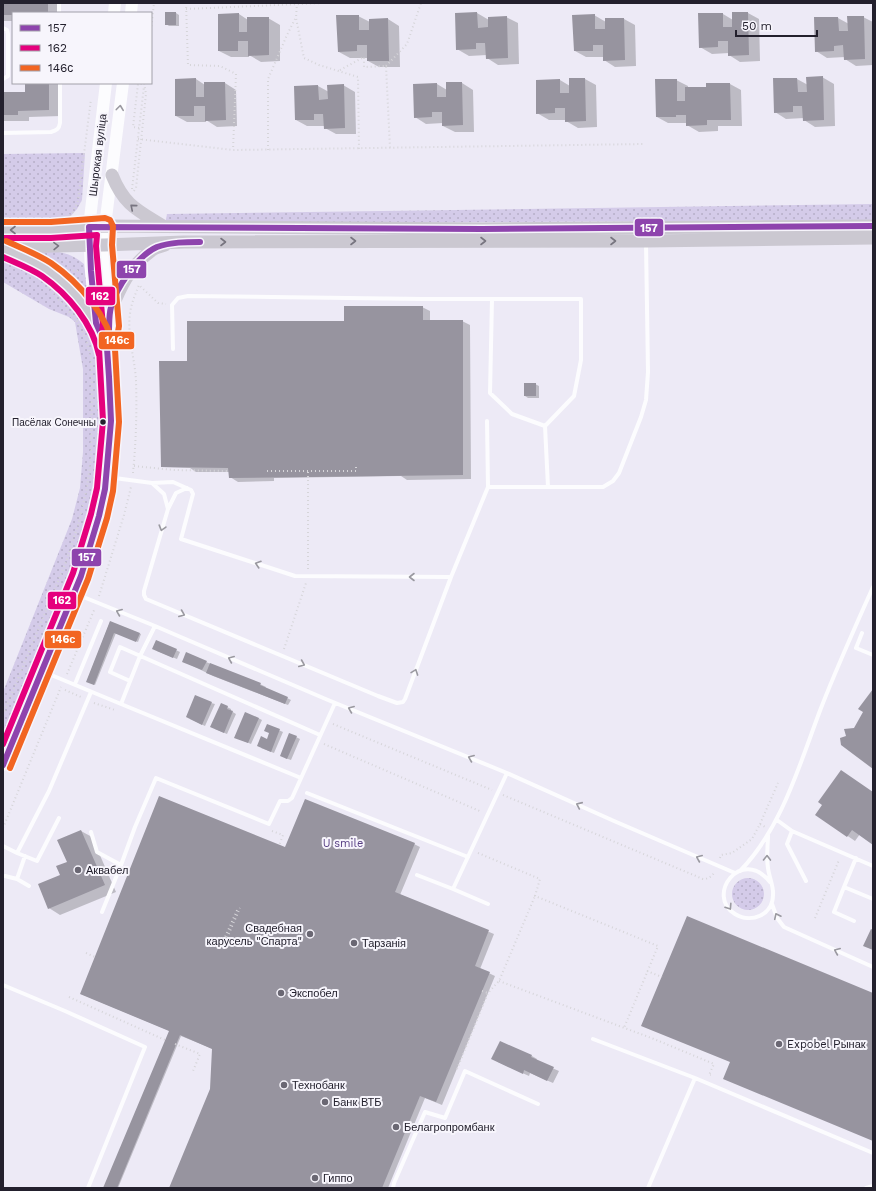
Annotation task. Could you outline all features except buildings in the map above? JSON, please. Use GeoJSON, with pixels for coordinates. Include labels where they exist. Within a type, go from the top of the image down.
{"type":"FeatureCollection","features":[{"type":"Feature","properties":{"kind":"main road","name":"Шырокая вуліца"},"geometry":{"type":"LineString","coordinates":[[106,84],[89,227],[91,271],[96,323],[107,348]]}},
{"type":"Feature","properties":{"kind":"main road","name":"Шырокая вуліца"},"geometry":{"type":"LineString","coordinates":[[107,348],[110,312],[104,245],[105,226],[123,84]]}},
{"type":"Feature","properties":{"kind":"main road"},"geometry":{"type":"LineString","coordinates":[[112,175],[117,189],[127,202],[141,213],[165,227]]}},
{"type":"Feature","properties":{"kind":"main road"},"geometry":{"type":"LineString","coordinates":[[3,230],[51,230],[105,226],[348,227],[873,238]]}},
{"type":"Feature","properties":{"kind":"main road"},"geometry":{"type":"LineString","coordinates":[[3,247],[90,246],[184,242],[646,234],[873,226]]}},
{"type":"Feature","properties":{"kind":"main road"},"geometry":{"type":"LineString","coordinates":[[110,312],[121,286],[138,262],[152,250],[184,242]]}},
{"type":"Feature","properties":{"kind":"main road"},"geometry":{"type":"LineString","coordinates":[[3,247],[51,273],[70,291],[96,323]]}},
{"type":"Feature","properties":{"kind":"main road"},"geometry":{"type":"LineString","coordinates":[[3,765],[74,593],[99,516],[105,489],[111,421],[107,348]]}},
{"type":"Feature","properties":{"kind":"lane"},"geometry":{"type":"LineString","coordinates":[[3,28],[7,30],[8,34],[8,76],[3,79]]}},
{"type":"Feature","properties":{"kind":"lane"},"geometry":{"type":"LineString","coordinates":[[3,133],[56,131],[60,123],[60,84]]}},
{"type":"Feature","properties":{"kind":"lane"},"geometry":{"type":"LineString","coordinates":[[488,487],[603,487],[612,481],[619,473],[641,417],[646,400],[648,372],[646,234]]}},
{"type":"Feature","properties":{"kind":"lane"},"geometry":{"type":"LineString","coordinates":[[173,349],[172,305],[178,298],[188,296],[582,299],[581,360],[574,396],[545,426],[548,487]]}},
{"type":"Feature","properties":{"kind":"lane"},"geometry":{"type":"LineString","coordinates":[[492,299],[490,393],[512,414],[545,426]]}},
{"type":"Feature","properties":{"kind":"lane"},"geometry":{"type":"LineString","coordinates":[[187,488],[176,493],[168,509],[144,591],[146,599],[378,696],[397,703],[403,702],[451,577],[488,487],[487,422]]}},
{"type":"Feature","properties":{"kind":"lane"},"geometry":{"type":"LineString","coordinates":[[106,477],[152,483],[173,482],[191,490],[193,494],[181,539],[295,576],[451,577]]}},
{"type":"Feature","properties":{"kind":"lane"},"geometry":{"type":"LineString","coordinates":[[152,483],[164,494],[168,509]]}},
{"type":"Feature","properties":{"kind":"lane"},"geometry":{"type":"LineString","coordinates":[[768,834],[767,866],[774,896],[772,904],[767,912],[760,916],[751,919],[740,918],[731,912],[726,905],[724,889],[728,880],[753,856],[777,820],[840,661],[873,588]]}},
{"type":"Feature","properties":{"kind":"lane"},"geometry":{"type":"LineString","coordinates":[[74,593],[335,703],[507,773],[735,873]]}},
{"type":"Feature","properties":{"kind":"lane"},"geometry":{"type":"LineString","coordinates":[[75,684],[100,621]]}},
{"type":"Feature","properties":{"kind":"lane"},"geometry":{"type":"LineString","coordinates":[[120,704],[140,656],[155,626]]}},
{"type":"Feature","properties":{"kind":"lane"},"geometry":{"type":"LineString","coordinates":[[862,632],[856,648],[873,655]]}},
{"type":"Feature","properties":{"kind":"lane"},"geometry":{"type":"LineString","coordinates":[[130,681],[110,672],[120,647],[320,735]]}},
{"type":"Feature","properties":{"kind":"lane"},"geometry":{"type":"LineString","coordinates":[[42,671],[301,778]]}},
{"type":"Feature","properties":{"kind":"lane"},"geometry":{"type":"LineString","coordinates":[[17,853],[49,791],[91,692]]}},
{"type":"Feature","properties":{"kind":"lane"},"geometry":{"type":"LineString","coordinates":[[102,912],[156,778],[269,824],[280,801],[288,801],[292,798],[335,703]]}},
{"type":"Feature","properties":{"kind":"lane"},"geometry":{"type":"LineString","coordinates":[[453,888],[507,773]]}},
{"type":"Feature","properties":{"kind":"lane"},"geometry":{"type":"LineString","coordinates":[[307,793],[468,857]]}},
{"type":"Feature","properties":{"kind":"lane"},"geometry":{"type":"LineString","coordinates":[[3,846],[37,861],[59,818]]}},
{"type":"Feature","properties":{"kind":"lane"},"geometry":{"type":"LineString","coordinates":[[777,820],[792,831],[873,866]]}},
{"type":"Feature","properties":{"kind":"lane"},"geometry":{"type":"LineString","coordinates":[[792,831],[787,844],[806,881]]}},
{"type":"Feature","properties":{"kind":"lane"},"geometry":{"type":"LineString","coordinates":[[91,832],[96,852],[121,865]]}},
{"type":"Feature","properties":{"kind":"lane"},"geometry":{"type":"LineString","coordinates":[[17,879],[25,856]]}},
{"type":"Feature","properties":{"kind":"lane"},"geometry":{"type":"LineString","coordinates":[[854,921],[834,912],[856,858]]}},
{"type":"Feature","properties":{"kind":"lane"},"geometry":{"type":"LineString","coordinates":[[740,870],[752,869],[765,876],[770,882]]}},
{"type":"Feature","properties":{"kind":"lane"},"geometry":{"type":"LineString","coordinates":[[417,875],[453,888],[488,904]]}},
{"type":"Feature","properties":{"kind":"lane"},"geometry":{"type":"LineString","coordinates":[[5,876],[17,879],[29,886]]}},
{"type":"Feature","properties":{"kind":"lane"},"geometry":{"type":"LineString","coordinates":[[844,887],[873,899]]}},
{"type":"Feature","properties":{"kind":"lane"},"geometry":{"type":"LineString","coordinates":[[772,904],[777,918],[784,927],[873,966]]}},
{"type":"Feature","properties":{"kind":"lane"},"geometry":{"type":"LineString","coordinates":[[3,985],[145,1047],[88,1188]]}},
{"type":"Feature","properties":{"kind":"lane"},"geometry":{"type":"LineString","coordinates":[[593,1039],[695,1078],[873,1153]]}},
{"type":"Feature","properties":{"kind":"lane"},"geometry":{"type":"LineString","coordinates":[[393,1188],[425,1112],[445,1118],[465,1071],[538,1104]]}},
{"type":"Feature","properties":{"kind":"lane"},"geometry":{"type":"LineString","coordinates":[[648,1188],[695,1078]]}},
{"type":"Feature","properties":{"kind":"lane"},"geometry":{"type":"LineString","coordinates":[[866,1188],[873,1186]]}},
{"type":"Feature","properties":{"kind":"path"},"geometry":{"type":"LineString","coordinates":[[152,21],[154,3]]}},
{"type":"Feature","properties":{"kind":"path"},"geometry":{"type":"LineString","coordinates":[[186,3],[188,65],[220,66],[236,74],[233,150]]}},
{"type":"Feature","properties":{"kind":"path"},"geometry":{"type":"LineString","coordinates":[[297,3],[296,18],[304,58],[319,65],[358,77],[359,149]]}},
{"type":"Feature","properties":{"kind":"path"},"geometry":{"type":"LineString","coordinates":[[186,9],[323,3]]}},
{"type":"Feature","properties":{"kind":"path"},"geometry":{"type":"LineString","coordinates":[[339,71],[364,57],[364,67],[386,66],[407,44],[421,3]]}},
{"type":"Feature","properties":{"kind":"path"},"geometry":{"type":"LineString","coordinates":[[268,150],[268,79],[296,18]]}},
{"type":"Feature","properties":{"kind":"path"},"geometry":{"type":"LineString","coordinates":[[386,66],[390,148]]}},
{"type":"Feature","properties":{"kind":"path"},"geometry":{"type":"LineString","coordinates":[[138,84],[133,127],[139,128]]}},
{"type":"Feature","properties":{"kind":"path"},"geometry":{"type":"LineString","coordinates":[[145,84],[132,193],[136,188],[142,139],[146,94],[145,84]]}},
{"type":"Feature","properties":{"kind":"path"},"geometry":{"type":"LineString","coordinates":[[65,217],[72,214],[78,201],[92,99]]}},
{"type":"Feature","properties":{"kind":"path"},"geometry":{"type":"LineString","coordinates":[[138,139],[233,150],[644,144]]}},
{"type":"Feature","properties":{"kind":"path"},"geometry":{"type":"LineString","coordinates":[[3,715],[66,562],[78,525],[87,488],[91,458],[92,380],[91,358],[86,339],[77,321],[44,283]]}},
{"type":"Feature","properties":{"kind":"path"},"geometry":{"type":"LineString","coordinates":[[139,285],[158,303],[172,305]]}},
{"type":"Feature","properties":{"kind":"path"},"geometry":{"type":"LineString","coordinates":[[267,471],[356,471],[356,465]]}},
{"type":"Feature","properties":{"kind":"path"},"geometry":{"type":"LineString","coordinates":[[134,466],[174,470],[229,471]]}},
{"type":"Feature","properties":{"kind":"path"},"geometry":{"type":"LineString","coordinates":[[281,656],[308,577],[308,470]]}},
{"type":"Feature","properties":{"kind":"path"},"geometry":{"type":"LineString","coordinates":[[327,721],[703,879],[707,879],[714,874],[721,855],[732,853],[752,839],[778,783]]}},
{"type":"Feature","properties":{"kind":"path"},"geometry":{"type":"LineString","coordinates":[[318,742],[488,814]]}},
{"type":"Feature","properties":{"kind":"path"},"geometry":{"type":"LineString","coordinates":[[269,824],[269,829],[283,835],[279,846]]}},
{"type":"Feature","properties":{"kind":"path"},"geometry":{"type":"LineString","coordinates":[[760,824],[771,829]]}},
{"type":"Feature","properties":{"kind":"path"},"geometry":{"type":"LineString","coordinates":[[815,918],[843,852]]}},
{"type":"Feature","properties":{"kind":"path"},"geometry":{"type":"LineString","coordinates":[[455,1073],[488,994],[499,981],[535,896]]}},
{"type":"Feature","properties":{"kind":"path"},"geometry":{"type":"LineString","coordinates":[[223,944],[239,908]]}},
{"type":"Feature","properties":{"kind":"path"},"geometry":{"type":"LineString","coordinates":[[624,1028],[658,946]]}},
{"type":"Feature","properties":{"kind":"path"},"geometry":{"type":"LineString","coordinates":[[86,953],[95,957]]}},
{"type":"Feature","properties":{"kind":"path"},"geometry":{"type":"LineString","coordinates":[[647,971],[662,977]]}},
{"type":"Feature","properties":{"kind":"path"},"geometry":{"type":"LineString","coordinates":[[499,981],[714,1064],[709,1075],[716,1078]]}},
{"type":"Feature","properties":{"kind":"path"},"geometry":{"type":"LineString","coordinates":[[482,991],[488,994]]}},
{"type":"Feature","properties":{"kind":"path"},"geometry":{"type":"LineString","coordinates":[[69,997],[165,1040]]}},
{"type":"Feature","properties":{"kind":"path"},"geometry":{"type":"LineString","coordinates":[[175,1044],[200,1054],[193,1071]]}},
{"type":"Feature","properties":{"kind":"shaded area"},"geometry":{"type":"Polygon","coordinates":[[[85,153],[82,200],[70,217],[60,223],[3,223],[3,154],[85,153]]]}},
{"type":"Feature","properties":{"kind":"shaded area"},"geometry":{"type":"Polygon","coordinates":[[[873,204],[873,220],[165,224],[167,214],[873,204]]]}},
{"type":"Feature","properties":{"kind":"shaded area"},"geometry":{"type":"Polygon","coordinates":[[[54,251],[70,255],[84,264],[97,360],[100,412],[98,449],[93,486],[78,550],[3,733],[3,692],[72,519],[80,488],[83,452],[83,369],[75,322],[69,317],[49,309],[3,282],[3,252],[54,251]]]}},
{"type":"Feature","properties":{"kind":"shaded area"},"geometry":{"type":"Polygon","coordinates":[[[745,878],[751,878],[761,885],[764,894],[763,900],[757,907],[751,910],[745,910],[735,903],[732,897],[732,891],[739,881],[745,878]]]}},
{"type":"Feature","properties":{"kind":"transit line","name":"146с"},"geometry":{"type":"LineString","coordinates":[[3,222],[51,222],[105,218],[110,220],[113,226],[112,245],[119,326],[115,349],[119,422],[113,491],[107,518],[88,579],[10,768]]}},
{"type":"Feature","properties":{"kind":"transit line","name":"157"},"geometry":{"type":"LineString","coordinates":[[3,765],[81,576],[99,516],[105,489],[111,421],[109,377],[107,348],[96,323],[91,271],[89,227],[482,229],[873,226]]}},
{"type":"Feature","properties":{"kind":"transit line","name":"162"},"geometry":{"type":"LineString","coordinates":[[3,238],[51,238],[97,235],[96,246],[103,326],[99,348],[103,421],[97,488],[91,514],[73,573],[3,744]]}},
{"type":"Feature","properties":{"kind":"transit line","name":"146с"},"geometry":{"type":"LineString","coordinates":[[6,241],[51,263],[82,290],[91,301],[106,325],[115,351]]}},
{"type":"Feature","properties":{"kind":"transit line","name":"157"},"geometry":{"type":"LineString","coordinates":[[108,341],[111,307],[123,282],[135,264],[150,251],[162,245],[184,242],[200,242]]}},
{"type":"Feature","properties":{"kind":"transit line","name":"162"},"geometry":{"type":"LineString","coordinates":[[3,257],[42,276],[52,283],[70,301],[85,321],[91,332],[99,355]]}},
{"type":"Feature","properties":{"kind":"place","name":"Пасёлак Сонечны"},"geometry":{"type":"Point","coordinates":[103,422]}},
{"type":"Feature","properties":{"kind":"place","name":"Аквабел"},"geometry":{"type":"Point","coordinates":[78,870]}},
{"type":"Feature","properties":{"kind":"place","name":"Свадебная карусель \"Спарта\""},"geometry":{"type":"Point","coordinates":[310,934]}},
{"type":"Feature","properties":{"kind":"place","name":"Тарзанія"},"geometry":{"type":"Point","coordinates":[354,943]}},
{"type":"Feature","properties":{"kind":"place","name":"Экспобел"},"geometry":{"type":"Point","coordinates":[281,993]}},
{"type":"Feature","properties":{"kind":"place","name":"Expobel Рынак"},"geometry":{"type":"Point","coordinates":[779,1044]}},
{"type":"Feature","properties":{"kind":"place","name":"Технобанк"},"geometry":{"type":"Point","coordinates":[284,1085]}},
{"type":"Feature","properties":{"kind":"place","name":"Банк ВТБ"},"geometry":{"type":"Point","coordinates":[325,1102]}},
{"type":"Feature","properties":{"kind":"place","name":"Белагропромбанк"},"geometry":{"type":"Point","coordinates":[396,1127]}},
{"type":"Feature","properties":{"kind":"place","name":"Гиппо"},"geometry":{"type":"Point","coordinates":[315,1178]}},
{"type":"Feature","properties":{"kind":"park label","name":"U smile"},"geometry":{"type":"Point","coordinates":[343,843]}}]}
